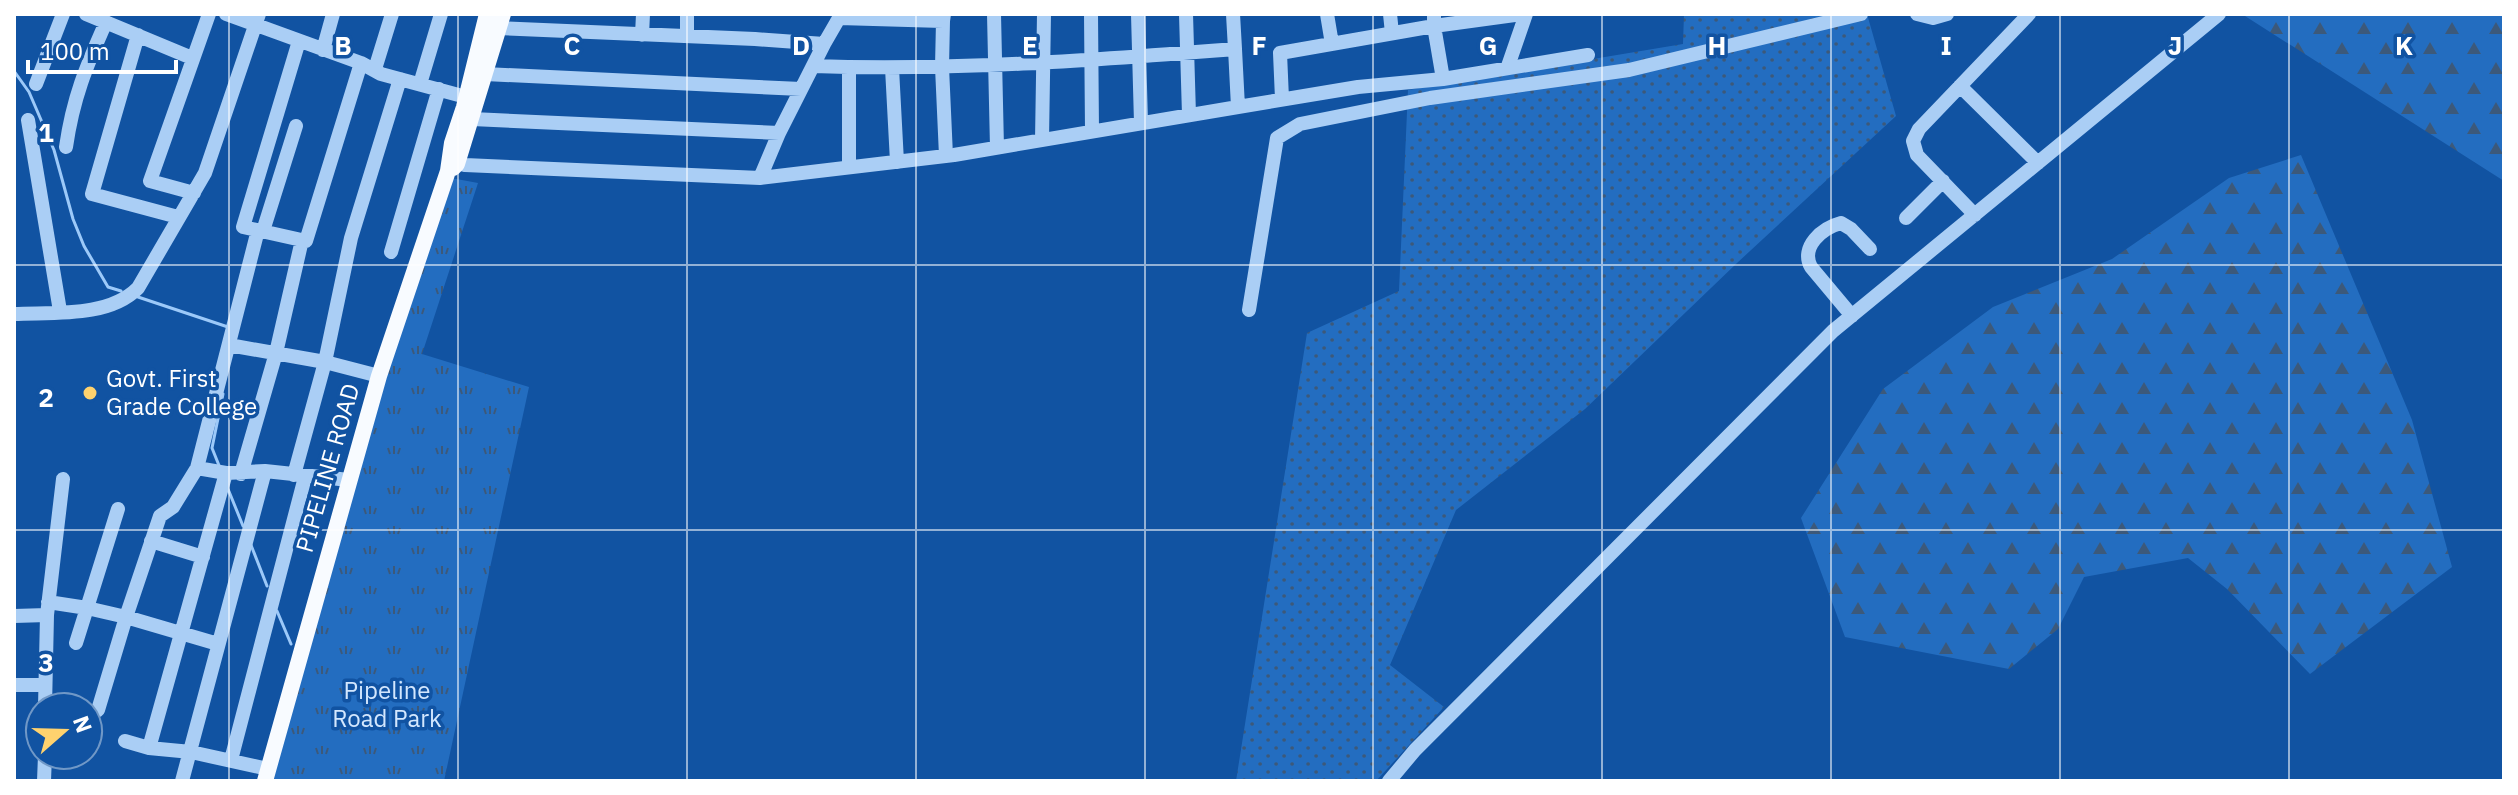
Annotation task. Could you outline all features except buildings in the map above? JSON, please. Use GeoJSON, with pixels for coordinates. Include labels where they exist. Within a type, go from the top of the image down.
{"type":"FeatureCollection","features":[{"type":"Feature","properties":{"kind":"main road","name":"PIPELINE ROAD"},"geometry":{"type":"LineString","coordinates":[[451,165],[487,14]]}},
{"type":"Feature","properties":{"kind":"main road","name":"PIPELINE ROAD"},"geometry":{"type":"LineString","coordinates":[[266,775],[379,376],[451,165],[472,119],[500,21]]}},
{"type":"Feature","properties":{"kind":"street"},"geometry":{"type":"LineString","coordinates":[[36,84],[63,14]]}},
{"type":"Feature","properties":{"kind":"street"},"geometry":{"type":"LineString","coordinates":[[86,14],[192,58]]}},
{"type":"Feature","properties":{"kind":"street"},"geometry":{"type":"LineString","coordinates":[[194,193],[150,181],[209,14]]}},
{"type":"Feature","properties":{"kind":"street"},"geometry":{"type":"LineString","coordinates":[[226,14],[257,20],[299,41],[368,66],[381,74],[466,97]]}},
{"type":"Feature","properties":{"kind":"street"},"geometry":{"type":"LineString","coordinates":[[323,50],[333,14]]}},
{"type":"Feature","properties":{"kind":"street"},"geometry":{"type":"LineString","coordinates":[[299,41],[243,227],[306,241],[368,66],[392,14]]}},
{"type":"Feature","properties":{"kind":"street"},"geometry":{"type":"LineString","coordinates":[[420,84],[441,14]]}},
{"type":"Feature","properties":{"kind":"street"},"geometry":{"type":"LineString","coordinates":[[642,35],[643,14]]}},
{"type":"Feature","properties":{"kind":"street"},"geometry":{"type":"LineString","coordinates":[[687,14],[687,36]]}},
{"type":"Feature","properties":{"kind":"street"},"geometry":{"type":"LineString","coordinates":[[994,14],[997,148]]}},
{"type":"Feature","properties":{"kind":"street"},"geometry":{"type":"LineString","coordinates":[[1042,140],[1044,14]]}},
{"type":"Feature","properties":{"kind":"street"},"geometry":{"type":"LineString","coordinates":[[1091,14],[1092,131]]}},
{"type":"Feature","properties":{"kind":"street"},"geometry":{"type":"LineString","coordinates":[[1138,14],[1141,123]]}},
{"type":"Feature","properties":{"kind":"street"},"geometry":{"type":"LineString","coordinates":[[1186,14],[1189,115]]}},
{"type":"Feature","properties":{"kind":"street"},"geometry":{"type":"LineString","coordinates":[[1233,14],[1238,107]]}},
{"type":"Feature","properties":{"kind":"street"},"geometry":{"type":"LineString","coordinates":[[1327,14],[1332,44]]}},
{"type":"Feature","properties":{"kind":"street"},"geometry":{"type":"LineString","coordinates":[[1390,14],[1392,33]]}},
{"type":"Feature","properties":{"kind":"street"},"geometry":{"type":"LineString","coordinates":[[1282,99],[1280,53],[1392,33],[1434,20],[1524,14],[1508,66]]}},
{"type":"Feature","properties":{"kind":"street"},"geometry":{"type":"LineString","coordinates":[[1249,310],[1277,138],[1300,124],[1430,98],[1629,70],[1861,14]]}},
{"type":"Feature","properties":{"kind":"street"},"geometry":{"type":"LineString","coordinates":[[1917,14],[1933,18],[1947,14]]}},
{"type":"Feature","properties":{"kind":"street"},"geometry":{"type":"LineString","coordinates":[[1975,215],[1917,155],[1913,141],[1919,129],[2029,14]]}},
{"type":"Feature","properties":{"kind":"street"},"geometry":{"type":"LineString","coordinates":[[1389,781],[1415,750],[1638,525],[1852,316],[2219,14]]}},
{"type":"Feature","properties":{"kind":"street"},"geometry":{"type":"LineString","coordinates":[[760,178],[779,133],[840,16],[944,18],[942,67],[946,156]]}},
{"type":"Feature","properties":{"kind":"street"},"geometry":{"type":"LineString","coordinates":[[14,314],[91,309],[133,294],[194,193],[215,149],[257,20]]}},
{"type":"Feature","properties":{"kind":"street"},"geometry":{"type":"LineString","coordinates":[[1434,20],[1443,79]]}},
{"type":"Feature","properties":{"kind":"street"},"geometry":{"type":"LineString","coordinates":[[500,21],[642,35],[824,44]]}},
{"type":"Feature","properties":{"kind":"street"},"geometry":{"type":"LineString","coordinates":[[66,147],[80,80],[106,22]]}},
{"type":"Feature","properties":{"kind":"street"},"geometry":{"type":"LineString","coordinates":[[138,35],[92,194],[178,217]]}},
{"type":"Feature","properties":{"kind":"street"},"geometry":{"type":"LineString","coordinates":[[813,66],[993,66],[1235,49]]}},
{"type":"Feature","properties":{"kind":"street"},"geometry":{"type":"LineString","coordinates":[[451,165],[760,178],[946,156],[1358,87],[1443,79],[1588,55]]}},
{"type":"Feature","properties":{"kind":"street"},"geometry":{"type":"LineString","coordinates":[[849,67],[849,167]]}},
{"type":"Feature","properties":{"kind":"street"},"geometry":{"type":"LineString","coordinates":[[892,68],[897,162]]}},
{"type":"Feature","properties":{"kind":"street"},"geometry":{"type":"LineString","coordinates":[[485,74],[801,89]]}},
{"type":"Feature","properties":{"kind":"street"},"geometry":{"type":"LineString","coordinates":[[231,760],[300,476],[351,238],[400,79]]}},
{"type":"Feature","properties":{"kind":"street"},"geometry":{"type":"LineString","coordinates":[[1960,86],[2038,163]]}},
{"type":"Feature","properties":{"kind":"street"},"geometry":{"type":"LineString","coordinates":[[391,252],[439,89]]}},
{"type":"Feature","properties":{"kind":"street"},"geometry":{"type":"LineString","coordinates":[[472,119],[779,133]]}},
{"type":"Feature","properties":{"kind":"street"},"geometry":{"type":"LineString","coordinates":[[28,120],[60,311]]}},
{"type":"Feature","properties":{"kind":"street"},"geometry":{"type":"LineString","coordinates":[[104,691],[160,516],[173,507],[197,468],[260,230],[296,126]]}},
{"type":"Feature","properties":{"kind":"street"},"geometry":{"type":"LineString","coordinates":[[1906,218],[1943,181]]}},
{"type":"Feature","properties":{"kind":"street"},"geometry":{"type":"LineString","coordinates":[[1852,316],[1811,267],[1807,258],[1808,248],[1828,226],[1841,223],[1870,249]]}},
{"type":"Feature","properties":{"kind":"street"},"geometry":{"type":"LineString","coordinates":[[241,474],[276,353],[302,240]]}},
{"type":"Feature","properties":{"kind":"street"},"geometry":{"type":"LineString","coordinates":[[232,334],[276,353],[379,376]]}},
{"type":"Feature","properties":{"kind":"street"},"geometry":{"type":"LineString","coordinates":[[197,468],[222,473],[265,471],[349,480]]}},
{"type":"Feature","properties":{"kind":"street"},"geometry":{"type":"LineString","coordinates":[[182,781],[265,471]]}},
{"type":"Feature","properties":{"kind":"street"},"geometry":{"type":"LineString","coordinates":[[149,748],[183,633],[222,473]]}},
{"type":"Feature","properties":{"kind":"street"},"geometry":{"type":"LineString","coordinates":[[45,691],[48,609],[63,479]]}},
{"type":"Feature","properties":{"kind":"street"},"geometry":{"type":"LineString","coordinates":[[76,643],[118,509]]}},
{"type":"Feature","properties":{"kind":"street"},"geometry":{"type":"LineString","coordinates":[[151,541],[203,557]]}},
{"type":"Feature","properties":{"kind":"street"},"geometry":{"type":"LineString","coordinates":[[14,616],[48,609],[87,608],[218,644]]}},
{"type":"Feature","properties":{"kind":"street"},"geometry":{"type":"LineString","coordinates":[[14,685],[45,685]]}},
{"type":"Feature","properties":{"kind":"street"},"geometry":{"type":"LineString","coordinates":[[125,741],[149,748],[231,760],[266,775]]}},
{"type":"Feature","properties":{"kind":"green space"},"geometry":{"type":"Polygon","coordinates":[[[1684,14],[1867,14],[1896,116],[1585,409],[1456,510],[1390,665],[1444,707],[1376,781],[1236,781],[1307,333],[1399,291],[1408,90],[1683,44],[1684,14]]]}},
{"type":"Feature","properties":{"kind":"green space"},"geometry":{"type":"Polygon","coordinates":[[[2504,14],[2504,181],[2245,16],[2504,14]]]}},
{"type":"Feature","properties":{"kind":"green space"},"geometry":{"type":"Polygon","coordinates":[[[2301,155],[2412,420],[2452,567],[2310,674],[2227,589],[2188,558],[2084,577],[2058,629],[2009,669],[1845,637],[1801,518],[1883,389],[1993,307],[2112,259],[2229,178],[2301,155]]]}},
{"type":"Feature","properties":{"kind":"green space","name":"Pipeline Road Park"},"geometry":{"type":"Polygon","coordinates":[[[451,178],[478,183],[422,354],[529,387],[444,781],[267,781],[381,379],[451,178]]]}},
{"type":"Feature","properties":{"kind":"waterway"},"geometry":{"type":"LineString","coordinates":[[14,71],[29,92],[54,150],[73,219],[84,246],[108,287],[121,291]]}},
{"type":"Feature","properties":{"kind":"waterway"},"geometry":{"type":"LineString","coordinates":[[138,297],[228,327]]}},
{"type":"Feature","properties":{"kind":"waterway"},"geometry":{"type":"LineString","coordinates":[[220,468],[212,448],[223,394]]}},
{"type":"Feature","properties":{"kind":"waterway"},"geometry":{"type":"LineString","coordinates":[[228,489],[243,526]]}},
{"type":"Feature","properties":{"kind":"waterway"},"geometry":{"type":"LineString","coordinates":[[251,545],[267,586]]}},
{"type":"Feature","properties":{"kind":"waterway"},"geometry":{"type":"LineString","coordinates":[[277,611],[291,644]]}},
{"type":"Feature","properties":{"kind":"place","name":"Govt. First Grade College"},"geometry":{"type":"Point","coordinates":[90,393]}}]}
